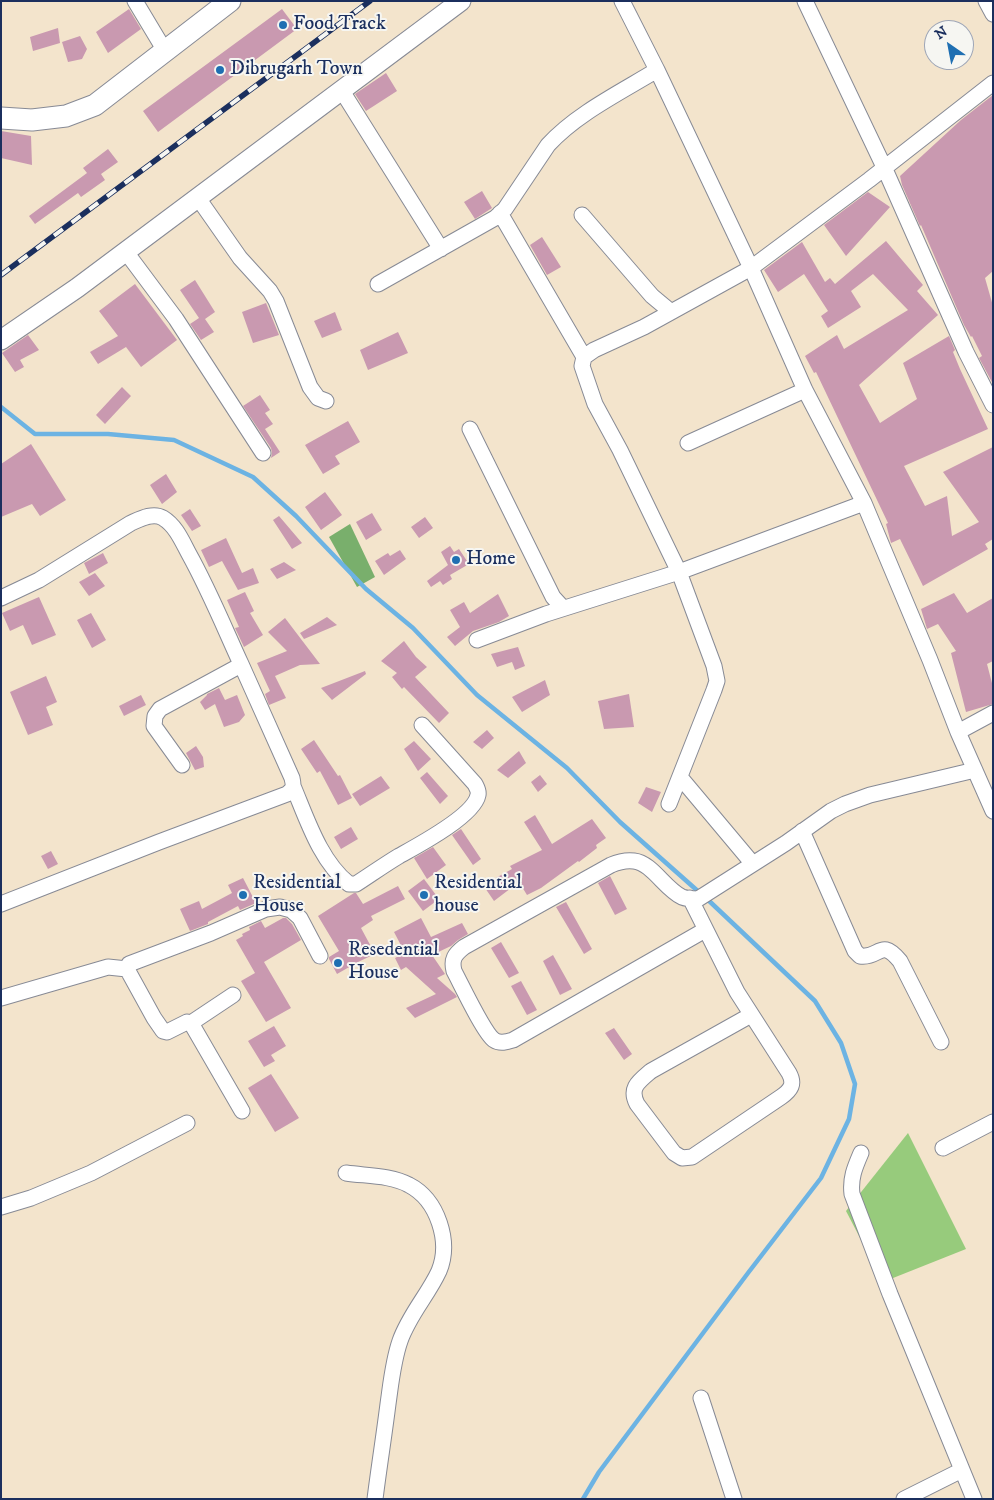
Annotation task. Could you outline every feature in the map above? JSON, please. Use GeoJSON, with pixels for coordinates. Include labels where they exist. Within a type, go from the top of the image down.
{"type":"FeatureCollection","features":[{"type":"Feature","properties":{"kind":"main road"},"geometry":{"type":"LineString","coordinates":[[1,118],[32,120],[66,116],[96,105],[230,1]]}},
{"type":"Feature","properties":{"kind":"street"},"geometry":{"type":"LineString","coordinates":[[135,1],[165,51]]}},
{"type":"Feature","properties":{"kind":"street"},"geometry":{"type":"LineString","coordinates":[[1,340],[78,288],[462,1]]}},
{"type":"Feature","properties":{"kind":"street"},"geometry":{"type":"LineString","coordinates":[[622,1],[751,268],[805,390],[864,503],[958,732],[993,811]]}},
{"type":"Feature","properties":{"kind":"street"},"geometry":{"type":"LineString","coordinates":[[805,1],[884,168],[966,352],[993,405]]}},
{"type":"Feature","properties":{"kind":"street"},"geometry":{"type":"LineString","coordinates":[[986,1],[993,14]]}},
{"type":"Feature","properties":{"kind":"street"},"geometry":{"type":"LineString","coordinates":[[378,284],[484,225],[500,213],[505,209],[556,136],[582,116],[656,70]]}},
{"type":"Feature","properties":{"kind":"street"},"geometry":{"type":"LineString","coordinates":[[584,356],[644,327],[751,268],[993,83]]}},
{"type":"Feature","properties":{"kind":"street"},"geometry":{"type":"LineString","coordinates":[[342,91],[441,249]]}},
{"type":"Feature","properties":{"kind":"street"},"geometry":{"type":"LineString","coordinates":[[198,198],[240,258],[276,301],[310,388],[318,398],[326,401]]}},
{"type":"Feature","properties":{"kind":"street"},"geometry":{"type":"LineString","coordinates":[[500,213],[584,356],[582,366],[595,404],[620,450],[679,572],[710,652],[717,681],[669,804]]}},
{"type":"Feature","properties":{"kind":"street"},"geometry":{"type":"LineString","coordinates":[[582,216],[652,296],[670,312]]}},
{"type":"Feature","properties":{"kind":"street"},"geometry":{"type":"LineString","coordinates":[[126,252],[176,319],[263,453]]}},
{"type":"Feature","properties":{"kind":"street"},"geometry":{"type":"LineString","coordinates":[[688,442],[805,390]]}},
{"type":"Feature","properties":{"kind":"street"},"geometry":{"type":"LineString","coordinates":[[470,429],[553,597],[563,608]]}},
{"type":"Feature","properties":{"kind":"street"},"geometry":{"type":"LineString","coordinates":[[477,640],[563,608],[679,572],[864,503]]}},
{"type":"Feature","properties":{"kind":"street"},"geometry":{"type":"LineString","coordinates":[[1,598],[39,580],[131,523],[143,518],[162,517],[176,529],[224,622],[288,770],[309,824],[326,858],[334,870],[349,884],[356,884],[446,828],[468,809],[478,796],[475,784],[422,725]]}},
{"type":"Feature","properties":{"kind":"street"},"geometry":{"type":"LineString","coordinates":[[182,766],[154,726],[154,716],[160,709],[241,665]]}},
{"type":"Feature","properties":{"kind":"street"},"geometry":{"type":"LineString","coordinates":[[958,732],[993,713]]}},
{"type":"Feature","properties":{"kind":"street"},"geometry":{"type":"LineString","coordinates":[[705,930],[513,1040],[504,1043],[494,1040],[486,1031],[452,964],[457,952],[464,947],[610,865],[623,861],[635,861],[644,864],[676,893],[684,898],[694,899],[753,864],[831,811],[870,795],[975,770]]}},
{"type":"Feature","properties":{"kind":"street"},"geometry":{"type":"LineString","coordinates":[[680,777],[753,864]]}},
{"type":"Feature","properties":{"kind":"street"},"geometry":{"type":"LineString","coordinates":[[1,904],[287,794],[293,789],[293,786]]}},
{"type":"Feature","properties":{"kind":"street"},"geometry":{"type":"LineString","coordinates":[[802,831],[855,950],[860,956],[864,957],[887,949],[894,953],[900,961],[940,1042]]}},
{"type":"Feature","properties":{"kind":"street"},"geometry":{"type":"LineString","coordinates":[[694,899],[705,930],[737,992],[789,1073],[793,1083],[791,1088],[781,1097],[692,1157],[682,1158],[674,1153],[637,1104],[634,1097],[634,1089],[639,1081],[651,1071],[751,1015]]}},
{"type":"Feature","properties":{"kind":"street"},"geometry":{"type":"LineString","coordinates":[[127,969],[129,964],[266,910],[280,907],[292,910],[300,918],[320,956]]}},
{"type":"Feature","properties":{"kind":"street"},"geometry":{"type":"LineString","coordinates":[[1,998],[108,967],[127,969],[154,1018],[163,1031],[167,1032],[187,1022],[191,1023],[232,995]]}},
{"type":"Feature","properties":{"kind":"street"},"geometry":{"type":"LineString","coordinates":[[191,1023],[242,1111]]}},
{"type":"Feature","properties":{"kind":"street"},"geometry":{"type":"LineString","coordinates":[[943,1148],[993,1122]]}},
{"type":"Feature","properties":{"kind":"street"},"geometry":{"type":"LineString","coordinates":[[1,1207],[31,1198],[90,1172],[187,1123]]}},
{"type":"Feature","properties":{"kind":"street"},"geometry":{"type":"LineString","coordinates":[[861,1153],[852,1175],[850,1185],[852,1194],[890,1294],[974,1499]]}},
{"type":"Feature","properties":{"kind":"street"},"geometry":{"type":"LineString","coordinates":[[346,1173],[397,1180],[410,1185],[424,1196],[430,1205],[444,1237],[444,1253],[440,1268],[434,1282],[405,1328],[395,1356],[375,1499]]}},
{"type":"Feature","properties":{"kind":"street"},"geometry":{"type":"LineString","coordinates":[[701,1398],[734,1499]]}},
{"type":"Feature","properties":{"kind":"street"},"geometry":{"type":"LineString","coordinates":[[904,1499],[962,1470]]}},
{"type":"Feature","properties":{"kind":"green space"},"geometry":{"type":"Polygon","coordinates":[[[350,524],[375,577],[357,587],[329,537],[350,524]]]}},
{"type":"Feature","properties":{"kind":"green space"},"geometry":{"type":"Polygon","coordinates":[[[908,1133],[966,1249],[883,1282],[846,1211],[908,1133]]]}},
{"type":"Feature","properties":{"kind":"building"},"geometry":{"type":"Polygon","coordinates":[[[129,9],[141,29],[108,53],[96,32],[129,9]]]}},
{"type":"Feature","properties":{"kind":"building","name":"Dibrugarh Town"},"geometry":{"type":"Polygon","coordinates":[[[282,9],[297,29],[158,132],[143,111],[282,9]]]}},
{"type":"Feature","properties":{"kind":"building"},"geometry":{"type":"Polygon","coordinates":[[[58,28],[60,43],[33,51],[30,37],[58,28]]]}},
{"type":"Feature","properties":{"kind":"building"},"geometry":{"type":"Polygon","coordinates":[[[80,36],[87,49],[82,59],[68,62],[62,42],[80,36]]]}},
{"type":"Feature","properties":{"kind":"building"},"geometry":{"type":"Polygon","coordinates":[[[386,73],[397,91],[366,111],[355,94],[386,73]]]}},
{"type":"Feature","properties":{"kind":"building"},"geometry":{"type":"Polygon","coordinates":[[[993,95],[993,271],[985,278],[993,306],[993,384],[979,358],[982,356],[964,325],[902,185],[900,176],[961,120],[993,95]]]}},
{"type":"Feature","properties":{"kind":"building"},"geometry":{"type":"Polygon","coordinates":[[[1,131],[31,136],[32,165],[1,158],[1,131]]]}},
{"type":"Feature","properties":{"kind":"building"},"geometry":{"type":"Polygon","coordinates":[[[108,149],[118,162],[101,174],[105,180],[81,197],[78,193],[35,224],[29,216],[87,173],[83,168],[108,149]]]}},
{"type":"Feature","properties":{"kind":"building"},"geometry":{"type":"Polygon","coordinates":[[[482,191],[492,208],[475,219],[464,202],[482,191]]]}},
{"type":"Feature","properties":{"kind":"building"},"geometry":{"type":"Polygon","coordinates":[[[868,192],[890,207],[846,256],[824,225],[868,192]]]}},
{"type":"Feature","properties":{"kind":"building"},"geometry":{"type":"Polygon","coordinates":[[[542,237],[561,267],[547,275],[530,245],[542,237]]]}},
{"type":"Feature","properties":{"kind":"building"},"geometry":{"type":"Polygon","coordinates":[[[886,241],[923,285],[917,291],[938,315],[859,385],[880,423],[917,399],[903,363],[949,336],[960,369],[988,429],[904,466],[925,506],[947,496],[952,536],[979,522],[943,472],[993,447],[993,539],[985,544],[988,549],[923,586],[900,539],[891,543],[886,524],[888,523],[816,372],[814,373],[805,356],[837,335],[844,349],[908,310],[873,274],[851,291],[861,307],[828,328],[821,316],[828,311],[804,274],[778,292],[764,270],[802,242],[825,282],[830,278],[835,284],[886,241]]]}},
{"type":"Feature","properties":{"kind":"building"},"geometry":{"type":"Polygon","coordinates":[[[195,280],[215,312],[205,319],[214,332],[201,340],[190,324],[199,318],[180,290],[195,280]]]}},
{"type":"Feature","properties":{"kind":"building"},"geometry":{"type":"Polygon","coordinates":[[[135,284],[177,340],[141,367],[126,347],[98,364],[90,352],[118,336],[99,311],[135,284]]]}},
{"type":"Feature","properties":{"kind":"building"},"geometry":{"type":"Polygon","coordinates":[[[266,303],[279,335],[253,343],[242,312],[266,303]]]}},
{"type":"Feature","properties":{"kind":"building"},"geometry":{"type":"Polygon","coordinates":[[[335,312],[342,330],[322,338],[314,321],[335,312]]]}},
{"type":"Feature","properties":{"kind":"building"},"geometry":{"type":"Polygon","coordinates":[[[398,332],[408,353],[368,370],[360,350],[398,332]]]}},
{"type":"Feature","properties":{"kind":"building"},"geometry":{"type":"Polygon","coordinates":[[[28,335],[39,350],[20,360],[24,367],[15,372],[2,353],[28,335]]]}},
{"type":"Feature","properties":{"kind":"building"},"geometry":{"type":"Polygon","coordinates":[[[122,387],[131,396],[105,424],[96,415],[122,387]]]}},
{"type":"Feature","properties":{"kind":"building"},"geometry":{"type":"Polygon","coordinates":[[[260,395],[270,410],[265,413],[273,424],[265,429],[280,452],[271,458],[271,448],[243,406],[260,395]]]}},
{"type":"Feature","properties":{"kind":"building"},"geometry":{"type":"Polygon","coordinates":[[[348,421],[360,442],[335,456],[340,464],[323,474],[305,445],[348,421]]]}},
{"type":"Feature","properties":{"kind":"building"},"geometry":{"type":"Polygon","coordinates":[[[31,444],[66,500],[40,516],[32,504],[1,517],[1,464],[31,444]]]}},
{"type":"Feature","properties":{"kind":"building"},"geometry":{"type":"Polygon","coordinates":[[[166,474],[177,492],[162,504],[150,485],[166,474]]]}},
{"type":"Feature","properties":{"kind":"building"},"geometry":{"type":"Polygon","coordinates":[[[325,492],[342,515],[321,530],[305,507],[325,492]]]}},
{"type":"Feature","properties":{"kind":"building"},"geometry":{"type":"Polygon","coordinates":[[[190,509],[201,526],[192,531],[181,515],[190,509]]]}},
{"type":"Feature","properties":{"kind":"building"},"geometry":{"type":"Polygon","coordinates":[[[372,513],[382,530],[366,540],[356,522],[372,513]]]}},
{"type":"Feature","properties":{"kind":"building"},"geometry":{"type":"Polygon","coordinates":[[[279,516],[302,543],[292,549],[273,520],[279,516]]]}},
{"type":"Feature","properties":{"kind":"building"},"geometry":{"type":"Polygon","coordinates":[[[425,517],[433,528],[419,538],[411,527],[425,517]]]}},
{"type":"Feature","properties":{"kind":"building"},"geometry":{"type":"Polygon","coordinates":[[[226,538],[242,573],[253,568],[259,583],[238,590],[222,561],[209,567],[201,550],[226,538]]]}},
{"type":"Feature","properties":{"kind":"building"},"geometry":{"type":"Polygon","coordinates":[[[450,546],[454,552],[459,549],[469,564],[450,575],[452,579],[443,585],[440,581],[431,587],[427,581],[448,565],[441,552],[450,546]]]}},
{"type":"Feature","properties":{"kind":"building"},"geometry":{"type":"Polygon","coordinates":[[[400,550],[406,559],[384,575],[375,561],[388,553],[390,556],[400,550]]]}},
{"type":"Feature","properties":{"kind":"building"},"geometry":{"type":"Polygon","coordinates":[[[103,553],[108,563],[89,574],[84,563],[103,553]]]}},
{"type":"Feature","properties":{"kind":"building"},"geometry":{"type":"Polygon","coordinates":[[[284,562],[296,570],[277,579],[270,569],[284,562]]]}},
{"type":"Feature","properties":{"kind":"building"},"geometry":{"type":"Polygon","coordinates":[[[95,573],[105,586],[89,596],[79,582],[95,573]]]}},
{"type":"Feature","properties":{"kind":"building"},"geometry":{"type":"Polygon","coordinates":[[[245,592],[254,611],[250,613],[263,635],[244,647],[235,628],[239,627],[227,600],[245,592]]]}},
{"type":"Feature","properties":{"kind":"building"},"geometry":{"type":"Polygon","coordinates":[[[954,593],[967,613],[993,598],[993,661],[987,664],[993,687],[993,704],[966,712],[951,653],[956,651],[938,624],[927,629],[921,609],[954,593]]]}},
{"type":"Feature","properties":{"kind":"building"},"geometry":{"type":"Polygon","coordinates":[[[498,594],[509,616],[499,622],[473,631],[455,646],[447,637],[460,627],[450,610],[464,602],[470,613],[498,594]]]}},
{"type":"Feature","properties":{"kind":"building"},"geometry":{"type":"Polygon","coordinates":[[[39,597],[56,635],[32,645],[23,625],[10,631],[2,613],[39,597]]]}},
{"type":"Feature","properties":{"kind":"building"},"geometry":{"type":"Polygon","coordinates":[[[91,613],[106,640],[92,648],[77,620],[91,613]]]}},
{"type":"Feature","properties":{"kind":"building"},"geometry":{"type":"Polygon","coordinates":[[[327,617],[337,625],[304,639],[300,633],[327,617]]]}},
{"type":"Feature","properties":{"kind":"building"},"geometry":{"type":"Polygon","coordinates":[[[285,618],[320,664],[300,665],[275,676],[286,698],[269,705],[265,694],[270,691],[257,663],[287,651],[268,632],[285,618]]]}},
{"type":"Feature","properties":{"kind":"building"},"geometry":{"type":"Polygon","coordinates":[[[404,641],[416,657],[427,667],[415,677],[449,713],[439,723],[404,687],[402,689],[392,677],[397,673],[381,661],[404,641]]]}},
{"type":"Feature","properties":{"kind":"building"},"geometry":{"type":"Polygon","coordinates":[[[518,647],[525,666],[515,670],[512,662],[497,667],[491,654],[518,647]]]}},
{"type":"Feature","properties":{"kind":"building"},"geometry":{"type":"Polygon","coordinates":[[[365,671],[366,674],[332,700],[321,688],[365,671]]]}},
{"type":"Feature","properties":{"kind":"building"},"geometry":{"type":"Polygon","coordinates":[[[46,676],[57,702],[46,707],[53,725],[28,735],[10,692],[46,676]]]}},
{"type":"Feature","properties":{"kind":"building"},"geometry":{"type":"Polygon","coordinates":[[[545,680],[550,695],[522,712],[512,697],[545,680]]]}},
{"type":"Feature","properties":{"kind":"building"},"geometry":{"type":"Polygon","coordinates":[[[219,688],[225,700],[237,695],[245,715],[239,722],[224,727],[215,704],[205,710],[200,702],[207,694],[219,688]]]}},
{"type":"Feature","properties":{"kind":"building"},"geometry":{"type":"Polygon","coordinates":[[[629,694],[634,727],[604,729],[598,701],[629,694]]]}},
{"type":"Feature","properties":{"kind":"building"},"geometry":{"type":"Polygon","coordinates":[[[141,695],[146,705],[124,716],[119,706],[141,695]]]}},
{"type":"Feature","properties":{"kind":"building"},"geometry":{"type":"Polygon","coordinates":[[[487,730],[494,738],[482,749],[473,742],[487,730]]]}},
{"type":"Feature","properties":{"kind":"building"},"geometry":{"type":"Polygon","coordinates":[[[314,740],[338,776],[340,775],[352,798],[338,805],[320,771],[317,773],[301,749],[314,740]]]}},
{"type":"Feature","properties":{"kind":"building"},"geometry":{"type":"Polygon","coordinates":[[[414,741],[431,759],[418,771],[404,749],[414,741]]]}},
{"type":"Feature","properties":{"kind":"building"},"geometry":{"type":"Polygon","coordinates":[[[196,746],[203,757],[204,767],[195,770],[186,753],[196,746]]]}},
{"type":"Feature","properties":{"kind":"building"},"geometry":{"type":"Polygon","coordinates":[[[519,751],[526,763],[508,778],[497,770],[519,751]]]}},
{"type":"Feature","properties":{"kind":"building"},"geometry":{"type":"Polygon","coordinates":[[[427,772],[448,796],[440,804],[420,778],[427,772]]]}},
{"type":"Feature","properties":{"kind":"building"},"geometry":{"type":"Polygon","coordinates":[[[540,775],[547,784],[538,792],[531,782],[540,775]]]}},
{"type":"Feature","properties":{"kind":"building"},"geometry":{"type":"Polygon","coordinates":[[[381,776],[390,788],[360,806],[352,794],[381,776]]]}},
{"type":"Feature","properties":{"kind":"building"},"geometry":{"type":"Polygon","coordinates":[[[646,787],[661,792],[652,812],[638,803],[646,787]]]}},
{"type":"Feature","properties":{"kind":"building"},"geometry":{"type":"Polygon","coordinates":[[[535,815],[552,844],[592,819],[606,838],[579,862],[541,888],[527,895],[519,882],[494,901],[483,885],[512,869],[510,866],[542,850],[524,822],[535,815]]]}},
{"type":"Feature","properties":{"kind":"building"},"geometry":{"type":"Polygon","coordinates":[[[351,827],[358,839],[341,849],[334,837],[351,827]]]}},
{"type":"Feature","properties":{"kind":"building"},"geometry":{"type":"Polygon","coordinates":[[[461,829],[481,859],[473,865],[452,835],[461,829]]]}},
{"type":"Feature","properties":{"kind":"building"},"geometry":{"type":"Polygon","coordinates":[[[433,847],[446,865],[427,879],[414,858],[433,847]]]}},
{"type":"Feature","properties":{"kind":"building"},"geometry":{"type":"Polygon","coordinates":[[[51,851],[58,864],[48,869],[41,856],[51,851]]]}},
{"type":"Feature","properties":{"kind":"building"},"geometry":{"type":"Polygon","coordinates":[[[610,876],[627,909],[615,915],[598,883],[610,876]]]}},
{"type":"Feature","properties":{"kind":"building"},"geometry":{"type":"Polygon","coordinates":[[[243,878],[256,903],[240,910],[238,906],[208,922],[208,924],[190,931],[180,909],[199,901],[202,909],[232,893],[228,885],[243,878]]]}},
{"type":"Feature","properties":{"kind":"building","name":"Residential house"},"geometry":{"type":"Polygon","coordinates":[[[424,879],[439,899],[423,911],[408,891],[424,879]]]}},
{"type":"Feature","properties":{"kind":"building"},"geometry":{"type":"Polygon","coordinates":[[[398,886],[405,899],[371,916],[373,920],[361,928],[375,954],[337,974],[329,957],[339,951],[318,916],[354,893],[356,893],[363,904],[398,886]]]}},
{"type":"Feature","properties":{"kind":"building"},"geometry":{"type":"Polygon","coordinates":[[[566,902],[592,949],[584,954],[556,907],[566,902]]]}},
{"type":"Feature","properties":{"kind":"building"},"geometry":{"type":"Polygon","coordinates":[[[286,918],[292,924],[301,940],[264,962],[291,1008],[266,1022],[241,981],[255,973],[236,940],[250,930],[249,927],[261,921],[265,928],[286,918]]]}},
{"type":"Feature","properties":{"kind":"building"},"geometry":{"type":"Polygon","coordinates":[[[421,918],[431,937],[462,923],[468,934],[451,946],[432,955],[445,974],[437,978],[457,997],[415,1018],[406,1008],[436,994],[406,967],[401,970],[395,958],[405,953],[394,932],[421,918]]]}},
{"type":"Feature","properties":{"kind":"building"},"geometry":{"type":"Polygon","coordinates":[[[501,942],[519,973],[509,978],[491,948],[501,942]]]}},
{"type":"Feature","properties":{"kind":"building"},"geometry":{"type":"Polygon","coordinates":[[[553,955],[572,989],[560,995],[543,961],[553,955]]]}},
{"type":"Feature","properties":{"kind":"building"},"geometry":{"type":"Polygon","coordinates":[[[521,981],[537,1010],[527,1015],[511,986],[521,981]]]}},
{"type":"Feature","properties":{"kind":"building"},"geometry":{"type":"Polygon","coordinates":[[[274,1026],[286,1046],[271,1055],[275,1061],[264,1067],[248,1041],[274,1026]]]}},
{"type":"Feature","properties":{"kind":"building"},"geometry":{"type":"Polygon","coordinates":[[[614,1028],[632,1054],[624,1060],[605,1033],[614,1028]]]}},
{"type":"Feature","properties":{"kind":"building"},"geometry":{"type":"Polygon","coordinates":[[[271,1074],[299,1118],[275,1132],[248,1088],[271,1074]]]}},
{"type":"Feature","properties":{"kind":"waterway"},"geometry":{"type":"LineString","coordinates":[[1,407],[35,434],[108,434],[174,440],[253,477],[296,516],[366,589],[413,628],[477,695],[567,768],[620,822],[700,893]]}},
{"type":"Feature","properties":{"kind":"waterway"},"geometry":{"type":"LineString","coordinates":[[583,1499],[599,1472],[821,1178],[849,1119],[855,1084],[841,1043],[815,1001],[706,898]]}},
{"type":"Feature","properties":{"kind":"railway"},"geometry":{"type":"LineString","coordinates":[[1,275],[370,1]]}},
{"type":"Feature","properties":{"kind":"place","name":"Food Track"},"geometry":{"type":"Point","coordinates":[283,25]}},
{"type":"Feature","properties":{"kind":"place","name":"Dibrugarh Town"},"geometry":{"type":"Point","coordinates":[220,70]}},
{"type":"Feature","properties":{"kind":"place","name":"Home"},"geometry":{"type":"Point","coordinates":[456,560]}},
{"type":"Feature","properties":{"kind":"place","name":"Residential House"},"geometry":{"type":"Point","coordinates":[243,895]}},
{"type":"Feature","properties":{"kind":"place","name":"Residential house"},"geometry":{"type":"Point","coordinates":[424,895]}},
{"type":"Feature","properties":{"kind":"place","name":"Resedential House"},"geometry":{"type":"Point","coordinates":[338,963]}}]}
